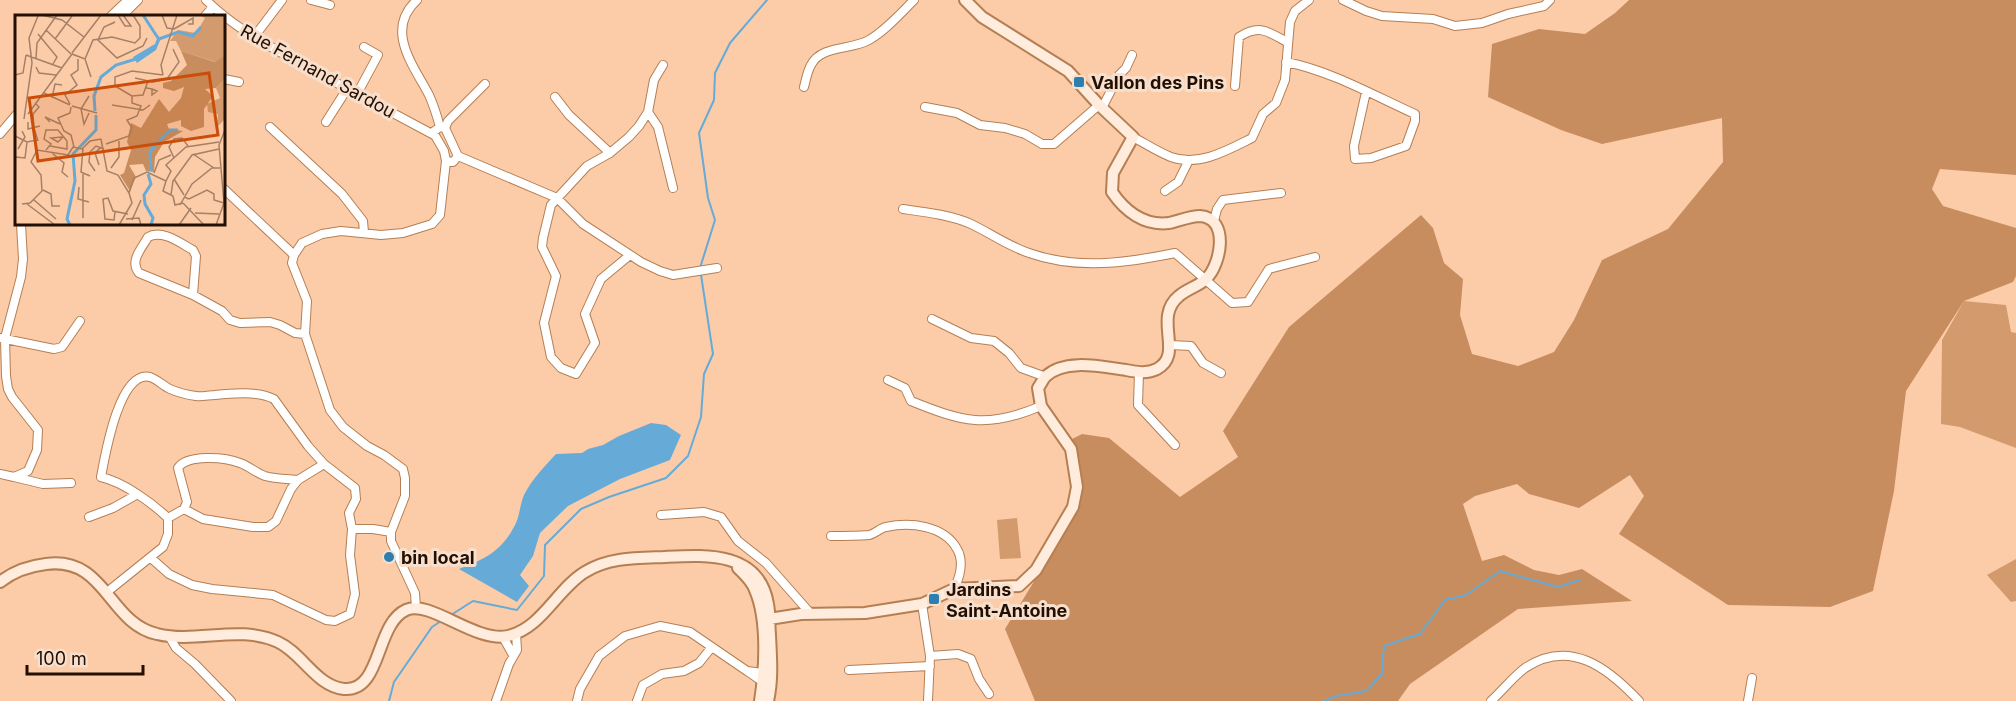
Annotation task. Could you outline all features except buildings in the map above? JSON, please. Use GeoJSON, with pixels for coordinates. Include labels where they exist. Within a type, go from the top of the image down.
{"type":"FeatureCollection","features":[{"type":"Feature","properties":{"kind":"street"},"geometry":{"type":"LineString","coordinates":[[112,15],[128,0]]}},
{"type":"Feature","properties":{"kind":"street"},"geometry":{"type":"LineString","coordinates":[[123,15],[138,0]]}},
{"type":"Feature","properties":{"kind":"street","name":"Rue Fernand Sardou"},"geometry":{"type":"LineString","coordinates":[[206,0],[224,15]]}},
{"type":"Feature","properties":{"kind":"street"},"geometry":{"type":"LineString","coordinates":[[254,37],[282,0]]}},
{"type":"Feature","properties":{"kind":"street"},"geometry":{"type":"LineString","coordinates":[[311,0],[330,5]]}},
{"type":"Feature","properties":{"kind":"street"},"geometry":{"type":"LineString","coordinates":[[417,0],[404,20],[404,46],[442,128],[458,156],[557,198],[583,224],[651,267],[673,275],[717,268]]}},
{"type":"Feature","properties":{"kind":"street"},"geometry":{"type":"LineString","coordinates":[[804,87],[811,65],[817,58],[828,52],[856,46],[868,40],[886,27],[914,0]]}},
{"type":"Feature","properties":{"kind":"street"},"geometry":{"type":"LineString","coordinates":[[965,0],[982,17],[1068,71],[1133,137],[1171,157],[1188,162],[1210,157],[1252,138],[1263,114],[1276,103],[1285,80],[1290,22],[1295,11],[1309,0]]}},
{"type":"Feature","properties":{"kind":"street"},"geometry":{"type":"LineString","coordinates":[[1343,0],[1382,16],[1433,19],[1455,26],[1482,23],[1545,2]]}},
{"type":"Feature","properties":{"kind":"street"},"geometry":{"type":"LineString","coordinates":[[206,15],[213,7]]}},
{"type":"Feature","properties":{"kind":"street","name":"Rue Fernand Sardou"},"geometry":{"type":"LineString","coordinates":[[225,16],[254,37],[434,135]]}},
{"type":"Feature","properties":{"kind":"street"},"geometry":{"type":"LineString","coordinates":[[1235,86],[1239,37],[1251,29],[1266,31],[1287,42]]}},
{"type":"Feature","properties":{"kind":"street"},"geometry":{"type":"LineString","coordinates":[[357,94],[378,55],[364,47]]}},
{"type":"Feature","properties":{"kind":"street"},"geometry":{"type":"LineString","coordinates":[[925,107],[957,113],[980,124],[1025,134],[1042,144],[1054,144],[1101,106],[1132,55]]}},
{"type":"Feature","properties":{"kind":"street"},"geometry":{"type":"LineString","coordinates":[[1286,62],[1308,66],[1366,92],[1415,114],[1415,121],[1406,146],[1371,158],[1355,159],[1354,146],[1366,92]]}},
{"type":"Feature","properties":{"kind":"street"},"geometry":{"type":"LineString","coordinates":[[630,255],[602,279],[585,314],[595,343],[590,353],[576,374],[561,368],[550,357],[544,323],[556,276],[542,247],[551,204],[587,166],[610,153],[629,137],[648,112],[654,80],[663,65]]}},
{"type":"Feature","properties":{"kind":"street"},"geometry":{"type":"LineString","coordinates":[[225,79],[239,82]]}},
{"type":"Feature","properties":{"kind":"street"},"geometry":{"type":"LineString","coordinates":[[420,608],[406,571],[391,541],[391,532],[405,496],[403,469],[367,446],[343,427],[330,410],[305,334],[307,301],[292,263],[302,243],[322,234],[341,231],[381,235],[403,233],[432,224],[440,215],[446,160],[444,151],[434,135],[436,128],[442,128],[485,84]]}},
{"type":"Feature","properties":{"kind":"street"},"geometry":{"type":"LineString","coordinates":[[326,122],[347,89]]}},
{"type":"Feature","properties":{"kind":"street"},"geometry":{"type":"LineString","coordinates":[[555,97],[569,115],[610,153]]}},
{"type":"Feature","properties":{"kind":"street"},"geometry":{"type":"LineString","coordinates":[[648,112],[658,127],[673,188]]}},
{"type":"Feature","properties":{"kind":"street"},"geometry":{"type":"LineString","coordinates":[[0,134],[15,117]]}},
{"type":"Feature","properties":{"kind":"street"},"geometry":{"type":"LineString","coordinates":[[0,140],[15,123]]}},
{"type":"Feature","properties":{"kind":"street"},"geometry":{"type":"LineString","coordinates":[[270,127],[342,194],[363,221],[364,232]]}},
{"type":"Feature","properties":{"kind":"street"},"geometry":{"type":"LineString","coordinates":[[765,614],[865,613],[922,604],[954,589],[1019,586],[1036,570],[1072,507],[1077,487],[1071,449],[1041,406],[1038,388],[1046,376],[1055,370],[1074,365],[1139,372],[1160,368],[1168,357],[1170,345],[1167,320],[1172,301],[1206,279],[1220,256],[1220,231],[1214,221],[1201,216],[1166,223],[1145,221],[1123,208],[1112,192],[1113,173],[1133,137]]}},
{"type":"Feature","properties":{"kind":"street"},"geometry":{"type":"LineString","coordinates":[[446,160],[453,162],[458,156]]}},
{"type":"Feature","properties":{"kind":"street"},"geometry":{"type":"LineString","coordinates":[[1166,191],[1178,182],[1188,162]]}},
{"type":"Feature","properties":{"kind":"street"},"geometry":{"type":"LineString","coordinates":[[225,190],[294,255]]}},
{"type":"Feature","properties":{"kind":"street"},"geometry":{"type":"LineString","coordinates":[[1214,221],[1216,208],[1223,200],[1281,193]]}},
{"type":"Feature","properties":{"kind":"street"},"geometry":{"type":"LineString","coordinates":[[903,209],[969,223],[997,239],[1030,253],[1061,260],[1095,265],[1174,253],[1232,303],[1248,302],[1269,269],[1315,257]]}},
{"type":"Feature","properties":{"kind":"street"},"geometry":{"type":"LineString","coordinates":[[21,225],[23,240],[21,277],[3,338],[8,389],[17,406],[38,430],[37,450],[28,471],[32,482]]}},
{"type":"Feature","properties":{"kind":"street"},"geometry":{"type":"LineString","coordinates":[[193,295],[196,256],[193,249],[160,234],[152,234],[134,262],[134,268],[139,273],[193,295],[222,311],[230,320],[240,323],[270,322],[280,324],[295,333],[305,334]]}},
{"type":"Feature","properties":{"kind":"street"},"geometry":{"type":"LineString","coordinates":[[932,319],[971,338],[994,341],[1009,353],[1021,368],[1046,376]]}},
{"type":"Feature","properties":{"kind":"street"},"geometry":{"type":"LineString","coordinates":[[3,338],[54,350],[62,347],[80,321]]}},
{"type":"Feature","properties":{"kind":"street"},"geometry":{"type":"LineString","coordinates":[[1170,345],[1191,345],[1203,363],[1221,373]]}},
{"type":"Feature","properties":{"kind":"street"},"geometry":{"type":"LineString","coordinates":[[1139,372],[1138,405],[1175,445]]}},
{"type":"Feature","properties":{"kind":"street"},"geometry":{"type":"LineString","coordinates":[[151,558],[169,574],[192,585],[273,596],[326,620],[335,621],[350,614],[355,594],[350,555],[352,529],[349,513],[356,499],[355,488],[324,464],[308,446],[279,404],[266,395],[198,396],[170,389],[151,377],[142,377],[132,382],[117,411],[108,440],[101,477],[114,480],[168,518]]}},
{"type":"Feature","properties":{"kind":"street"},"geometry":{"type":"LineString","coordinates":[[888,380],[905,388],[911,401],[953,418],[988,421],[1019,415],[1041,406]]}},
{"type":"Feature","properties":{"kind":"street"},"geometry":{"type":"LineString","coordinates":[[168,518],[184,509],[187,502],[178,468],[182,462],[190,459],[239,462],[267,477],[298,480]]}},
{"type":"Feature","properties":{"kind":"street"},"geometry":{"type":"LineString","coordinates":[[184,509],[203,519],[235,525],[268,527],[276,521],[291,489],[298,480],[324,464]]}},
{"type":"Feature","properties":{"kind":"street"},"geometry":{"type":"LineString","coordinates":[[14,477],[28,471]]}},
{"type":"Feature","properties":{"kind":"street"},"geometry":{"type":"LineString","coordinates":[[0,474],[43,484],[71,483]]}},
{"type":"Feature","properties":{"kind":"street"},"geometry":{"type":"LineString","coordinates":[[89,517],[101,514],[136,495]]}},
{"type":"Feature","properties":{"kind":"street"},"geometry":{"type":"LineString","coordinates":[[661,515],[704,512],[721,517],[738,541],[766,563],[806,614]]}},
{"type":"Feature","properties":{"kind":"street"},"geometry":{"type":"LineString","coordinates":[[107,592],[163,547],[168,534],[168,518]]}},
{"type":"Feature","properties":{"kind":"street"},"geometry":{"type":"LineString","coordinates":[[831,536],[871,534],[885,527],[921,526],[943,532],[953,541],[961,555],[959,578],[954,589]]}},
{"type":"Feature","properties":{"kind":"street"},"geometry":{"type":"LineString","coordinates":[[352,529],[391,532]]}},
{"type":"Feature","properties":{"kind":"street"},"geometry":{"type":"LineString","coordinates":[[0,582],[34,565],[67,564],[82,569],[94,578],[122,612],[140,628],[154,634],[169,636],[231,634],[266,638],[291,650],[323,680],[340,688],[350,688],[364,682],[392,622],[408,609],[420,608],[478,633],[503,637],[532,625],[585,572],[602,564],[639,558],[715,556],[731,561],[754,587],[765,614],[767,701]]}},
{"type":"Feature","properties":{"kind":"street"},"geometry":{"type":"LineString","coordinates":[[922,604],[930,656],[928,701]]}},
{"type":"Feature","properties":{"kind":"street"},"geometry":{"type":"LineString","coordinates":[[577,701],[580,688],[599,656],[625,636],[660,626],[690,632],[747,671],[766,676]]}},
{"type":"Feature","properties":{"kind":"street"},"geometry":{"type":"LineString","coordinates":[[496,701],[517,650],[516,633]]}},
{"type":"Feature","properties":{"kind":"street"},"geometry":{"type":"LineString","coordinates":[[169,636],[176,648],[231,701]]}},
{"type":"Feature","properties":{"kind":"street"},"geometry":{"type":"LineString","coordinates":[[503,637],[513,655]]}},
{"type":"Feature","properties":{"kind":"street"},"geometry":{"type":"LineString","coordinates":[[637,701],[643,685],[662,674],[684,671],[699,663],[711,648]]}},
{"type":"Feature","properties":{"kind":"street"},"geometry":{"type":"LineString","coordinates":[[930,656],[958,654],[971,658],[979,679],[989,694]]}},
{"type":"Feature","properties":{"kind":"street"},"geometry":{"type":"LineString","coordinates":[[1491,701],[1525,669],[1547,658],[1571,655],[1592,663],[1618,678],[1639,701]]}},
{"type":"Feature","properties":{"kind":"street"},"geometry":{"type":"LineString","coordinates":[[849,670],[930,666]]}},
{"type":"Feature","properties":{"kind":"street"},"geometry":{"type":"LineString","coordinates":[[760,701],[766,676]]}},
{"type":"Feature","properties":{"kind":"street"},"geometry":{"type":"LineString","coordinates":[[1748,701],[1752,678]]}},
{"type":"Feature","properties":{"kind":"shaded area"},"geometry":{"type":"Polygon","coordinates":[[[1629,0],[2016,0],[2016,175],[1940,169],[1932,189],[1943,206],[2016,228],[2016,276],[2013,282],[1964,301],[1906,391],[1894,491],[1873,591],[1830,607],[1728,605],[1619,534],[1644,496],[1630,475],[1579,508],[1529,494],[1517,484],[1475,496],[1463,504],[1482,561],[1504,555],[1534,570],[1559,575],[1582,569],[1632,601],[1518,609],[1410,684],[1398,701],[1035,701],[1005,629],[1078,509],[1082,475],[1072,439],[1082,434],[1109,438],[1180,497],[1238,457],[1223,431],[1289,327],[1421,215],[1433,228],[1444,263],[1463,279],[1460,315],[1472,354],[1518,366],[1554,352],[1574,320],[1602,260],[1668,229],[1723,162],[1722,118],[1602,144],[1561,130],[1488,97],[1492,44],[1539,29],[1585,34],[1629,0]]]}},
{"type":"Feature","properties":{"kind":"shaded area"},"geometry":{"type":"Polygon","coordinates":[[[1964,301],[2006,305],[2011,332],[2016,333],[2016,448],[1960,427],[1941,424],[1942,340],[1964,301]]]}},
{"type":"Feature","properties":{"kind":"shaded area"},"geometry":{"type":"Polygon","coordinates":[[[1017,518],[1021,558],[1000,559],[997,520],[1017,518]]]}},
{"type":"Feature","properties":{"kind":"shaded area"},"geometry":{"type":"Polygon","coordinates":[[[2016,559],[2016,601],[2011,602],[1987,575],[2016,559]]]}},
{"type":"Feature","properties":{"kind":"water"},"geometry":{"type":"Polygon","coordinates":[[[651,423],[666,425],[681,435],[670,460],[620,479],[568,506],[540,533],[533,556],[520,575],[529,586],[517,602],[459,569],[493,552],[505,540],[516,523],[527,489],[556,454],[582,453],[651,423]]]}},
{"type":"Feature","properties":{"kind":"waterway"},"geometry":{"type":"LineString","coordinates":[[451,615],[473,601],[517,610],[544,576],[545,545],[581,509],[666,478],[688,456],[701,417],[704,374],[713,354],[700,268],[715,220],[708,198],[699,133],[714,100],[715,73],[730,43],[767,0]]}},
{"type":"Feature","properties":{"kind":"waterway"},"geometry":{"type":"LineString","coordinates":[[1325,701],[1336,696],[1366,691],[1382,674],[1384,646],[1420,634],[1445,600],[1466,595],[1500,571],[1558,587],[1580,580]]}},
{"type":"Feature","properties":{"kind":"waterway"},"geometry":{"type":"LineString","coordinates":[[389,701],[394,682],[432,627],[441,621]]}},
{"type":"Feature","properties":{"kind":"place","name":"Vallon des Pins"},"geometry":{"type":"Point","coordinates":[1079,82]}},
{"type":"Feature","properties":{"kind":"place","name":"bin local"},"geometry":{"type":"Point","coordinates":[389,557]}},
{"type":"Feature","properties":{"kind":"place","name":"Jardins Saint-Antoine"},"geometry":{"type":"Point","coordinates":[934,599]}}]}
